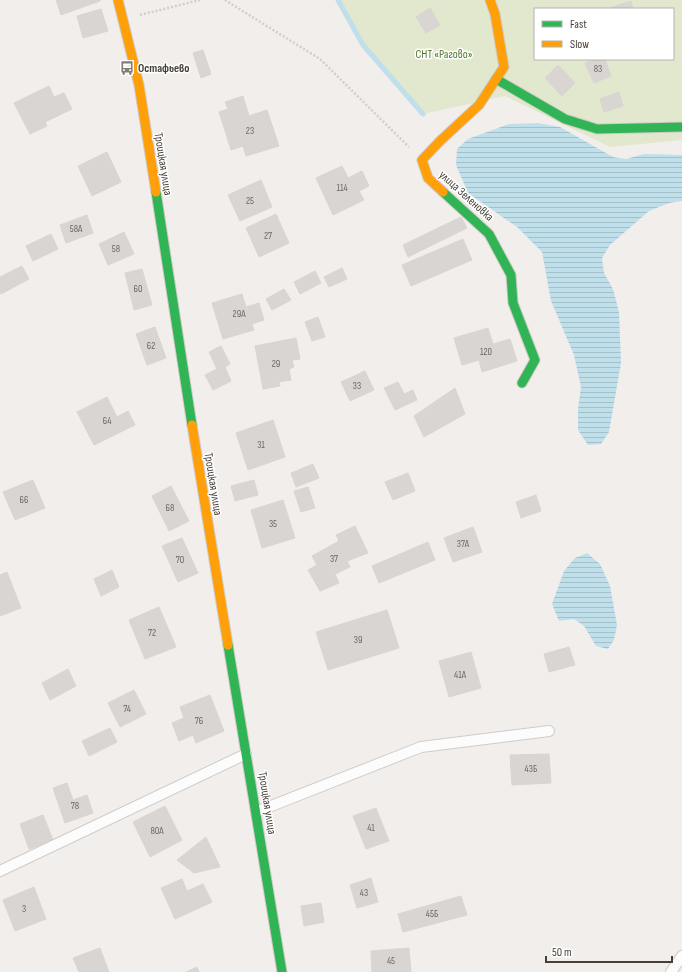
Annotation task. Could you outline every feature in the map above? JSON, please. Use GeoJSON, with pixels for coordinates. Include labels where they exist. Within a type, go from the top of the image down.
{"type":"FeatureCollection","features":[{"type":"Feature","properties":{"kind":"street","name":"Троицкая улица"},"geometry":{"type":"LineString","coordinates":[[118,0],[139,85],[209,534],[282,972]]}},
{"type":"Feature","properties":{"kind":"street"},"geometry":{"type":"LineString","coordinates":[[422,160],[479,105],[504,67],[495,14],[490,0]]}},
{"type":"Feature","properties":{"kind":"street"},"geometry":{"type":"LineString","coordinates":[[496,79],[565,119],[597,129],[682,127]]}},
{"type":"Feature","properties":{"kind":"street","name":"улица Зеленовка"},"geometry":{"type":"LineString","coordinates":[[422,160],[428,178],[489,234],[511,275],[514,303],[535,360],[522,383]]}},
{"type":"Feature","properties":{"kind":"lane"},"geometry":{"type":"LineString","coordinates":[[256,812],[421,747],[549,732]]}},
{"type":"Feature","properties":{"kind":"lane"},"geometry":{"type":"LineString","coordinates":[[0,871],[246,754]]}},
{"type":"Feature","properties":{"kind":"lane"},"geometry":{"type":"LineString","coordinates":[[671,972],[682,956]]}},
{"type":"Feature","properties":{"kind":"path"},"geometry":{"type":"LineString","coordinates":[[123,19],[200,0]]}},
{"type":"Feature","properties":{"kind":"path"},"geometry":{"type":"LineString","coordinates":[[225,0],[320,59],[422,160]]}},
{"type":"Feature","properties":{"kind":"green space","name":"СНТ «Рагово»"},"geometry":{"type":"Polygon","coordinates":[[[338,0],[682,0],[682,140],[610,147],[505,96],[423,114],[363,45],[338,0]]]}},
{"type":"Feature","properties":{"kind":"water"},"geometry":{"type":"Polygon","coordinates":[[[538,123],[560,127],[613,157],[626,159],[644,154],[682,155],[682,201],[669,203],[649,211],[610,245],[602,258],[604,273],[613,289],[619,312],[621,363],[609,432],[601,444],[588,445],[578,430],[578,409],[581,387],[574,355],[551,301],[542,252],[517,227],[468,193],[456,165],[457,149],[468,139],[509,124],[538,123]]]}},
{"type":"Feature","properties":{"kind":"water"},"geometry":{"type":"Polygon","coordinates":[[[587,553],[600,564],[610,586],[617,625],[614,640],[608,649],[596,646],[584,626],[574,619],[559,621],[552,604],[564,571],[575,558],[587,553]]]}},
{"type":"Feature","properties":{"kind":"building"},"geometry":{"type":"Polygon","coordinates":[[[56,0],[100,0],[100,1],[61,15],[56,0]]]}},
{"type":"Feature","properties":{"kind":"building"},"geometry":{"type":"Polygon","coordinates":[[[631,1],[633,8],[610,8],[631,1]]]}},
{"type":"Feature","properties":{"kind":"building"},"geometry":{"type":"Polygon","coordinates":[[[430,8],[440,25],[426,33],[416,17],[430,8]]]}},
{"type":"Feature","properties":{"kind":"building"},"geometry":{"type":"Polygon","coordinates":[[[101,9],[108,31],[83,38],[77,16],[101,9]]]}},
{"type":"Feature","properties":{"kind":"building"},"geometry":{"type":"Polygon","coordinates":[[[203,50],[211,74],[201,78],[193,53],[203,50]]]}},
{"type":"Feature","properties":{"kind":"building"},"geometry":{"type":"Polygon","coordinates":[[[592,60],[605,60],[611,76],[594,83],[585,63],[592,60]]]}},
{"type":"Feature","properties":{"kind":"building"},"geometry":{"type":"Polygon","coordinates":[[[558,65],[575,83],[562,96],[545,78],[558,65]]]}},
{"type":"Feature","properties":{"kind":"building"},"geometry":{"type":"Polygon","coordinates":[[[49,86],[54,97],[64,93],[72,109],[45,122],[47,126],[30,134],[14,103],[49,86]]]}},
{"type":"Feature","properties":{"kind":"building"},"geometry":{"type":"Polygon","coordinates":[[[619,92],[623,106],[604,112],[600,99],[619,92]]]}},
{"type":"Feature","properties":{"kind":"building"},"geometry":{"type":"Polygon","coordinates":[[[243,96],[249,116],[267,110],[279,146],[246,156],[243,146],[231,150],[219,112],[228,109],[225,102],[243,96]]]}},
{"type":"Feature","properties":{"kind":"building"},"geometry":{"type":"Polygon","coordinates":[[[107,152],[121,182],[92,196],[78,166],[107,152]]]}},
{"type":"Feature","properties":{"kind":"building"},"geometry":{"type":"Polygon","coordinates":[[[342,166],[348,178],[362,171],[369,186],[359,191],[364,200],[333,215],[316,178],[342,166]]]}},
{"type":"Feature","properties":{"kind":"building"},"geometry":{"type":"Polygon","coordinates":[[[261,180],[272,207],[240,221],[228,195],[261,180]]]}},
{"type":"Feature","properties":{"kind":"building"},"geometry":{"type":"Polygon","coordinates":[[[276,214],[289,243],[259,257],[246,228],[276,214]]]}},
{"type":"Feature","properties":{"kind":"building"},"geometry":{"type":"Polygon","coordinates":[[[87,215],[93,233],[66,243],[60,225],[87,215]]]}},
{"type":"Feature","properties":{"kind":"building"},"geometry":{"type":"Polygon","coordinates":[[[461,217],[467,228],[408,257],[403,245],[461,217]]]}},
{"type":"Feature","properties":{"kind":"building"},"geometry":{"type":"Polygon","coordinates":[[[124,232],[134,254],[108,265],[99,244],[124,232]]]}},
{"type":"Feature","properties":{"kind":"building"},"geometry":{"type":"Polygon","coordinates":[[[51,234],[58,249],[33,261],[26,246],[51,234]]]}},
{"type":"Feature","properties":{"kind":"building"},"geometry":{"type":"Polygon","coordinates":[[[463,239],[472,260],[411,286],[402,265],[463,239]]]}},
{"type":"Feature","properties":{"kind":"building"},"geometry":{"type":"Polygon","coordinates":[[[22,266],[29,279],[1,294],[0,277],[22,266]]]}},
{"type":"Feature","properties":{"kind":"building"},"geometry":{"type":"Polygon","coordinates":[[[342,268],[347,279],[329,287],[324,277],[342,268]]]}},
{"type":"Feature","properties":{"kind":"building"},"geometry":{"type":"Polygon","coordinates":[[[142,269],[152,305],[134,310],[125,273],[142,269]]]}},
{"type":"Feature","properties":{"kind":"building"},"geometry":{"type":"Polygon","coordinates":[[[315,271],[321,283],[300,294],[294,282],[315,271]]]}},
{"type":"Feature","properties":{"kind":"building"},"geometry":{"type":"Polygon","coordinates":[[[284,289],[291,300],[272,310],[266,299],[284,289]]]}},
{"type":"Feature","properties":{"kind":"building"},"geometry":{"type":"Polygon","coordinates":[[[242,294],[246,307],[259,303],[264,320],[252,324],[254,330],[223,339],[212,303],[242,294]]]}},
{"type":"Feature","properties":{"kind":"building"},"geometry":{"type":"Polygon","coordinates":[[[318,317],[325,337],[312,341],[305,322],[318,317]]]}},
{"type":"Feature","properties":{"kind":"building"},"geometry":{"type":"Polygon","coordinates":[[[155,327],[166,358],[147,365],[136,334],[155,327]]]}},
{"type":"Feature","properties":{"kind":"building"},"geometry":{"type":"Polygon","coordinates":[[[488,328],[493,344],[510,339],[517,361],[482,372],[479,360],[462,365],[454,338],[488,328]]]}},
{"type":"Feature","properties":{"kind":"building"},"geometry":{"type":"Polygon","coordinates":[[[296,338],[300,359],[292,360],[294,367],[289,369],[291,380],[279,382],[280,386],[263,389],[255,346],[296,338]]]}},
{"type":"Feature","properties":{"kind":"building"},"geometry":{"type":"Polygon","coordinates":[[[221,346],[230,364],[225,367],[231,381],[213,390],[205,375],[217,369],[209,352],[221,346]]]}},
{"type":"Feature","properties":{"kind":"building"},"geometry":{"type":"Polygon","coordinates":[[[365,371],[374,390],[350,401],[341,382],[365,371]]]}},
{"type":"Feature","properties":{"kind":"building"},"geometry":{"type":"Polygon","coordinates":[[[398,382],[404,394],[413,390],[417,400],[395,410],[384,388],[398,382]]]}},
{"type":"Feature","properties":{"kind":"building"},"geometry":{"type":"Polygon","coordinates":[[[455,388],[465,414],[424,437],[414,416],[455,388]]]}},
{"type":"Feature","properties":{"kind":"building"},"geometry":{"type":"Polygon","coordinates":[[[107,397],[117,417],[128,411],[135,425],[94,445],[77,412],[107,397]]]}},
{"type":"Feature","properties":{"kind":"building"},"geometry":{"type":"Polygon","coordinates":[[[273,420],[285,457],[248,470],[236,433],[273,420]]]}},
{"type":"Feature","properties":{"kind":"building"},"geometry":{"type":"Polygon","coordinates":[[[313,464],[319,478],[296,487],[291,473],[313,464]]]}},
{"type":"Feature","properties":{"kind":"building"},"geometry":{"type":"Polygon","coordinates":[[[408,473],[415,491],[393,500],[385,482],[408,473]]]}},
{"type":"Feature","properties":{"kind":"building"},"geometry":{"type":"Polygon","coordinates":[[[33,480],[45,508],[15,520],[3,492],[33,480]]]}},
{"type":"Feature","properties":{"kind":"building"},"geometry":{"type":"Polygon","coordinates":[[[254,480],[258,495],[235,501],[231,486],[254,480]]]}},
{"type":"Feature","properties":{"kind":"building"},"geometry":{"type":"Polygon","coordinates":[[[171,486],[189,521],[169,531],[152,496],[171,486]]]}},
{"type":"Feature","properties":{"kind":"building"},"geometry":{"type":"Polygon","coordinates":[[[308,487],[315,508],[301,512],[294,491],[308,487]]]}},
{"type":"Feature","properties":{"kind":"building"},"geometry":{"type":"Polygon","coordinates":[[[536,495],[541,511],[521,518],[516,502],[536,495]]]}},
{"type":"Feature","properties":{"kind":"building"},"geometry":{"type":"Polygon","coordinates":[[[283,500],[295,538],[262,548],[251,510],[283,500]]]}},
{"type":"Feature","properties":{"kind":"building"},"geometry":{"type":"Polygon","coordinates":[[[355,526],[368,553],[347,561],[350,567],[335,574],[339,583],[320,591],[308,570],[317,565],[312,556],[339,541],[336,535],[355,526]]]}},
{"type":"Feature","properties":{"kind":"building"},"geometry":{"type":"Polygon","coordinates":[[[473,527],[482,552],[453,562],[444,538],[473,527]]]}},
{"type":"Feature","properties":{"kind":"building"},"geometry":{"type":"Polygon","coordinates":[[[182,538],[198,573],[178,582],[162,546],[182,538]]]}},
{"type":"Feature","properties":{"kind":"building"},"geometry":{"type":"Polygon","coordinates":[[[428,542],[435,560],[379,583],[372,566],[428,542]]]}},
{"type":"Feature","properties":{"kind":"building"},"geometry":{"type":"Polygon","coordinates":[[[112,570],[119,587],[101,596],[94,579],[112,570]]]}},
{"type":"Feature","properties":{"kind":"building"},"geometry":{"type":"Polygon","coordinates":[[[7,572],[21,608],[0,616],[0,575],[7,572]]]}},
{"type":"Feature","properties":{"kind":"building"},"geometry":{"type":"Polygon","coordinates":[[[159,607],[176,647],[145,659],[129,620],[159,607]]]}},
{"type":"Feature","properties":{"kind":"building"},"geometry":{"type":"Polygon","coordinates":[[[387,610],[399,648],[328,670],[316,632],[387,610]]]}},
{"type":"Feature","properties":{"kind":"building"},"geometry":{"type":"Polygon","coordinates":[[[569,647],[575,665],[549,672],[544,654],[569,647]]]}},
{"type":"Feature","properties":{"kind":"building"},"geometry":{"type":"Polygon","coordinates":[[[471,652],[481,688],[449,697],[439,661],[471,652]]]}},
{"type":"Feature","properties":{"kind":"building"},"geometry":{"type":"Polygon","coordinates":[[[68,669],[76,686],[50,700],[42,683],[68,669]]]}},
{"type":"Feature","properties":{"kind":"building"},"geometry":{"type":"Polygon","coordinates":[[[134,690],[146,714],[120,727],[108,703],[134,690]]]}},
{"type":"Feature","properties":{"kind":"building"},"geometry":{"type":"Polygon","coordinates":[[[210,695],[224,731],[196,743],[193,735],[179,741],[172,723],[184,718],[180,707],[210,695]]]}},
{"type":"Feature","properties":{"kind":"building"},"geometry":{"type":"Polygon","coordinates":[[[110,728],[117,742],[89,756],[82,741],[110,728]]]}},
{"type":"Feature","properties":{"kind":"building"},"geometry":{"type":"Polygon","coordinates":[[[549,754],[551,783],[512,785],[510,755],[549,754]]]}},
{"type":"Feature","properties":{"kind":"building"},"geometry":{"type":"Polygon","coordinates":[[[67,783],[73,800],[87,795],[93,813],[65,823],[53,788],[67,783]]]}},
{"type":"Feature","properties":{"kind":"building"},"geometry":{"type":"Polygon","coordinates":[[[165,806],[182,840],[150,857],[133,822],[165,806]]]}},
{"type":"Feature","properties":{"kind":"building"},"geometry":{"type":"Polygon","coordinates":[[[376,808],[389,841],[366,849],[353,816],[376,808]]]}},
{"type":"Feature","properties":{"kind":"building"},"geometry":{"type":"Polygon","coordinates":[[[43,815],[53,840],[29,849],[20,824],[43,815]]]}},
{"type":"Feature","properties":{"kind":"building"},"geometry":{"type":"Polygon","coordinates":[[[206,837],[220,867],[194,873],[177,860],[206,837]]]}},
{"type":"Feature","properties":{"kind":"building"},"geometry":{"type":"Polygon","coordinates":[[[371,878],[378,902],[357,908],[350,885],[371,878]]]}},
{"type":"Feature","properties":{"kind":"building"},"geometry":{"type":"Polygon","coordinates":[[[182,879],[187,891],[203,884],[212,902],[175,919],[161,888],[182,879]]]}},
{"type":"Feature","properties":{"kind":"building"},"geometry":{"type":"Polygon","coordinates":[[[34,887],[46,919],[15,931],[3,900],[34,887]]]}},
{"type":"Feature","properties":{"kind":"building"},"geometry":{"type":"Polygon","coordinates":[[[461,896],[467,915],[403,932],[398,914],[461,896]]]}},
{"type":"Feature","properties":{"kind":"building"},"geometry":{"type":"Polygon","coordinates":[[[321,903],[324,922],[304,926],[301,906],[321,903]]]}},
{"type":"Feature","properties":{"kind":"building"},"geometry":{"type":"Polygon","coordinates":[[[100,948],[109,972],[79,972],[73,958],[100,948]]]}},
{"type":"Feature","properties":{"kind":"building"},"geometry":{"type":"Polygon","coordinates":[[[409,948],[411,972],[372,972],[371,951],[409,948]]]}},
{"type":"Feature","properties":{"kind":"building"},"geometry":{"type":"Polygon","coordinates":[[[197,967],[199,972],[186,972],[197,967]]]}},
{"type":"Feature","properties":{"kind":"waterway"},"geometry":{"type":"LineString","coordinates":[[338,0],[363,45],[423,114]]}},
{"type":"Feature","properties":{"kind":"traffic: fast"},"geometry":{"type":"LineString","coordinates":[[496,79],[565,119],[597,129],[682,127]]}},
{"type":"Feature","properties":{"kind":"traffic: fast"},"geometry":{"type":"LineString","coordinates":[[156,192],[192,425]]}},
{"type":"Feature","properties":{"kind":"traffic: fast"},"geometry":{"type":"LineString","coordinates":[[443,192],[489,234],[511,275],[513,303],[535,360],[522,383]]}},
{"type":"Feature","properties":{"kind":"traffic: fast"},"geometry":{"type":"LineString","coordinates":[[228,645],[282,972]]}},
{"type":"Feature","properties":{"kind":"traffic: slow"},"geometry":{"type":"LineString","coordinates":[[118,0],[139,85],[156,192]]}},
{"type":"Feature","properties":{"kind":"traffic: slow"},"geometry":{"type":"LineString","coordinates":[[443,192],[428,178],[422,160],[479,105],[504,67],[495,14],[490,0]]}},
{"type":"Feature","properties":{"kind":"traffic: slow"},"geometry":{"type":"LineString","coordinates":[[192,425],[228,645]]}},
{"type":"Feature","properties":{"kind":"place","name":"Остафьево"},"geometry":{"type":"Point","coordinates":[127,68]}}]}
